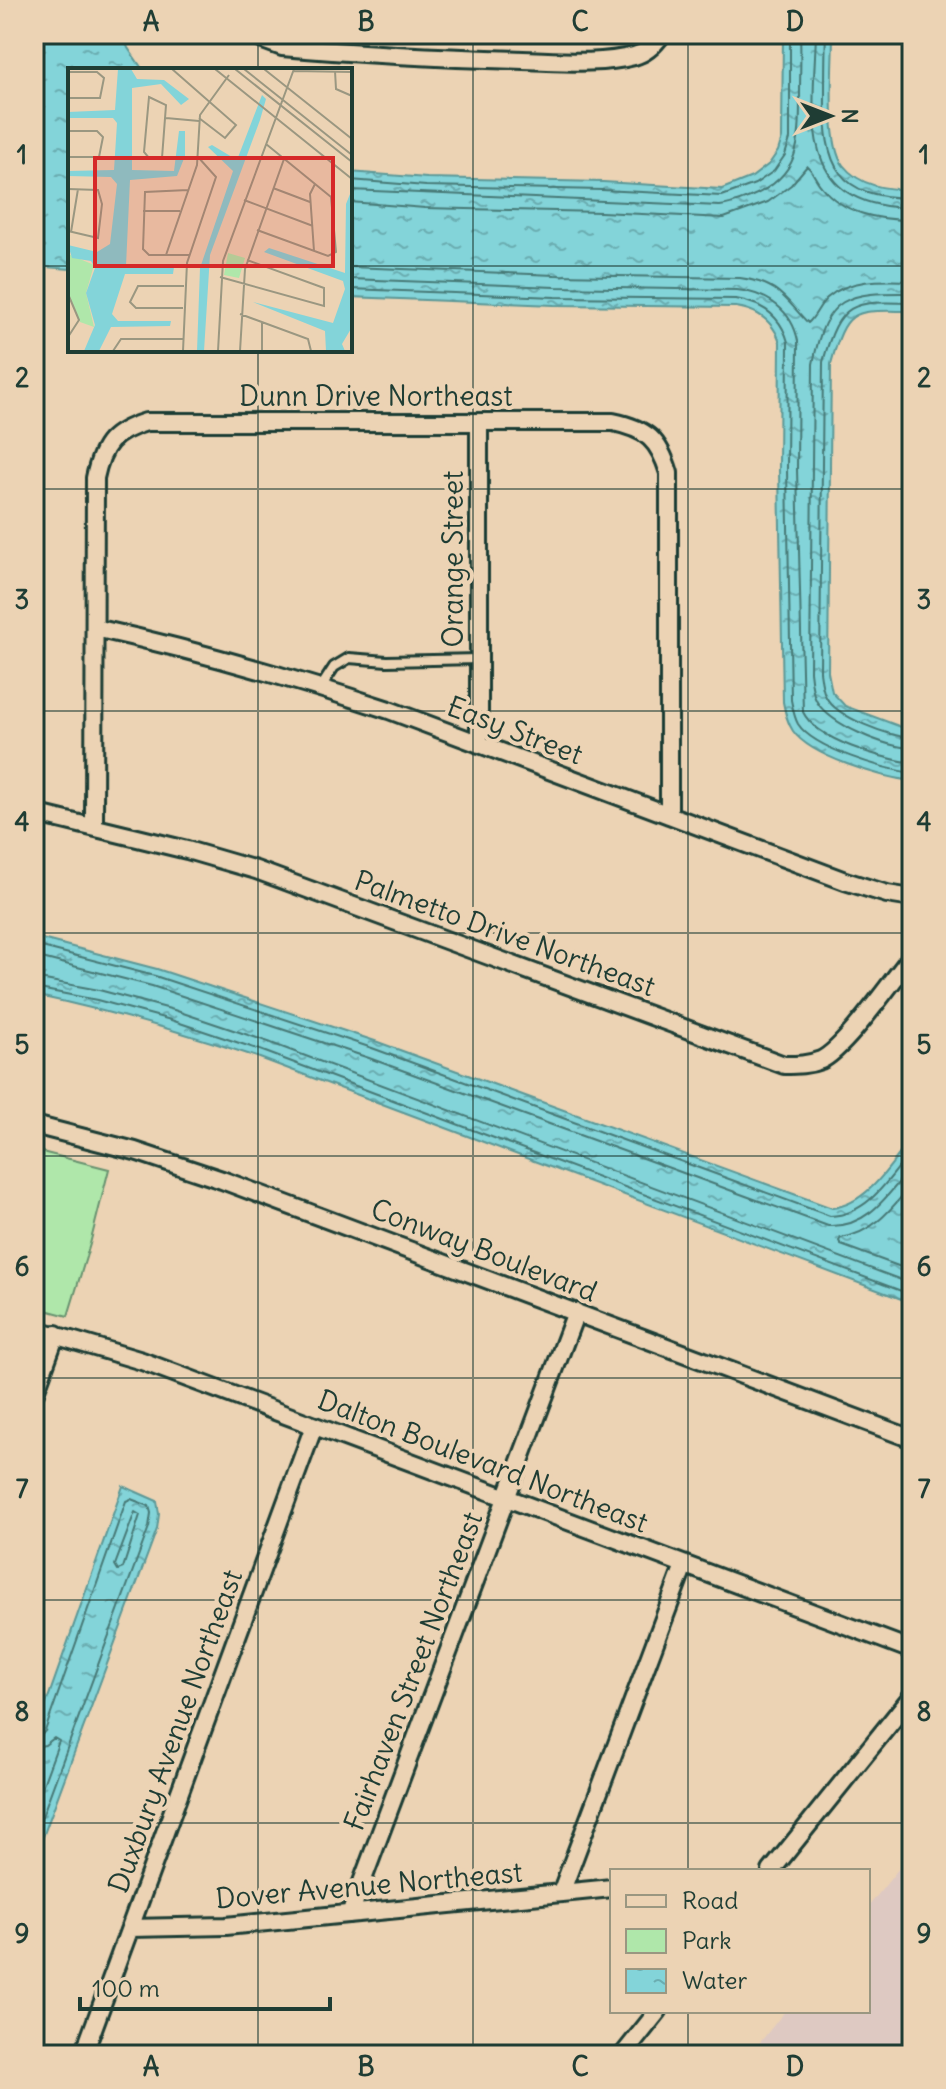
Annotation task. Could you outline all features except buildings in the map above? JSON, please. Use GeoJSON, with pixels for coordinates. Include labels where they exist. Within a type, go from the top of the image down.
{"type":"FeatureCollection","features":[{"type":"Feature","properties":{"kind":"street"},"geometry":{"type":"LineString","coordinates":[[255,34],[282,47],[440,58],[542,60],[638,55],[656,43],[662,34]]}},
{"type":"Feature","properties":{"kind":"street","name":"Dunn Drive Northeast"},"geometry":{"type":"LineString","coordinates":[[94,826],[95,478],[99,458],[110,440],[126,428],[146,422],[613,422],[633,426],[650,437],[663,453],[669,473],[669,815]]}},
{"type":"Feature","properties":{"kind":"street","name":"Orange Street"},"geometry":{"type":"LineString","coordinates":[[479,422],[479,744]]}},
{"type":"Feature","properties":{"kind":"street","name":"Easy Street"},"geometry":{"type":"LineString","coordinates":[[95,628],[239,663],[321,687],[845,881],[912,898]]}},
{"type":"Feature","properties":{"kind":"street","name":"Palmetto Drive Northeast"},"geometry":{"type":"LineString","coordinates":[[34,813],[201,854],[324,893],[784,1065],[814,1062],[840,1045],[912,956]]}},
{"type":"Feature","properties":{"kind":"street","name":"Conway Boulevard"},"geometry":{"type":"LineString","coordinates":[[34,1125],[135,1151],[222,1180],[912,1439]]}},
{"type":"Feature","properties":{"kind":"street","name":"Fairhaven Street Northeast"},"geometry":{"type":"LineString","coordinates":[[350,1914],[576,1312]]}},
{"type":"Feature","properties":{"kind":"street","name":"Dalton Boulevard Northeast"},"geometry":{"type":"LineString","coordinates":[[34,1329],[142,1361],[912,1650]]}},
{"type":"Feature","properties":{"kind":"street"},"geometry":{"type":"LineString","coordinates":[[34,1395],[56,1334]]}},
{"type":"Feature","properties":{"kind":"street","name":"Duxbury Avenue Northeast"},"geometry":{"type":"LineString","coordinates":[[86,2055],[87,2045],[314,1426]]}},
{"type":"Feature","properties":{"kind":"street"},"geometry":{"type":"LineString","coordinates":[[561,1893],[684,1565]]}},
{"type":"Feature","properties":{"kind":"street"},"geometry":{"type":"LineString","coordinates":[[773,1869],[912,1696]]}},
{"type":"Feature","properties":{"kind":"street","name":"Dover Avenue Northeast"},"geometry":{"type":"LineString","coordinates":[[130,1928],[226,1926],[610,1888]]}},
{"type":"Feature","properties":{"kind":"street"},"geometry":{"type":"LineString","coordinates":[[623,2055],[656,2013]]}},
{"type":"Feature","properties":{"kind":"lane"},"geometry":{"type":"LineString","coordinates":[[321,687],[334,667],[349,658],[387,661],[479,659]]}},
{"type":"Feature","properties":{"kind":"shaded area"},"geometry":{"type":"Polygon","coordinates":[[[912,1852],[912,2055],[750,2055],[783,2013],[870,2013],[870,1904],[912,1852]]]}},
{"type":"Feature","properties":{"kind":"green space"},"geometry":{"type":"Polygon","coordinates":[[[34,1150],[109,1169],[68,1316],[34,1307],[34,1150]]]}},
{"type":"Feature","properties":{"kind":"water"},"geometry":{"type":"Polygon","coordinates":[[[34,34],[123,34],[142,68],[68,68],[68,269],[34,266],[34,34]]]}},
{"type":"Feature","properties":{"kind":"water"},"geometry":{"type":"Polygon","coordinates":[[[783,34],[833,34],[832,122],[843,165],[866,182],[912,190],[912,311],[877,311],[856,315],[842,331],[831,364],[828,672],[832,692],[845,706],[912,731],[912,781],[865,770],[830,757],[802,740],[786,717],[783,702],[779,469],[780,342],[763,318],[736,307],[554,305],[352,297],[352,172],[427,178],[603,182],[722,189],[752,177],[769,164],[782,138],[783,34]]]}},
{"type":"Feature","properties":{"kind":"water"},"geometry":{"type":"Polygon","coordinates":[[[34,937],[157,969],[375,1041],[832,1208],[845,1205],[868,1191],[912,1137],[912,1303],[257,1057],[146,1023],[34,995],[34,937]]]}},
{"type":"Feature","properties":{"kind":"water"},"geometry":{"type":"Polygon","coordinates":[[[123,1486],[157,1501],[157,1529],[34,1861],[34,1738],[123,1486]]]}}]}
